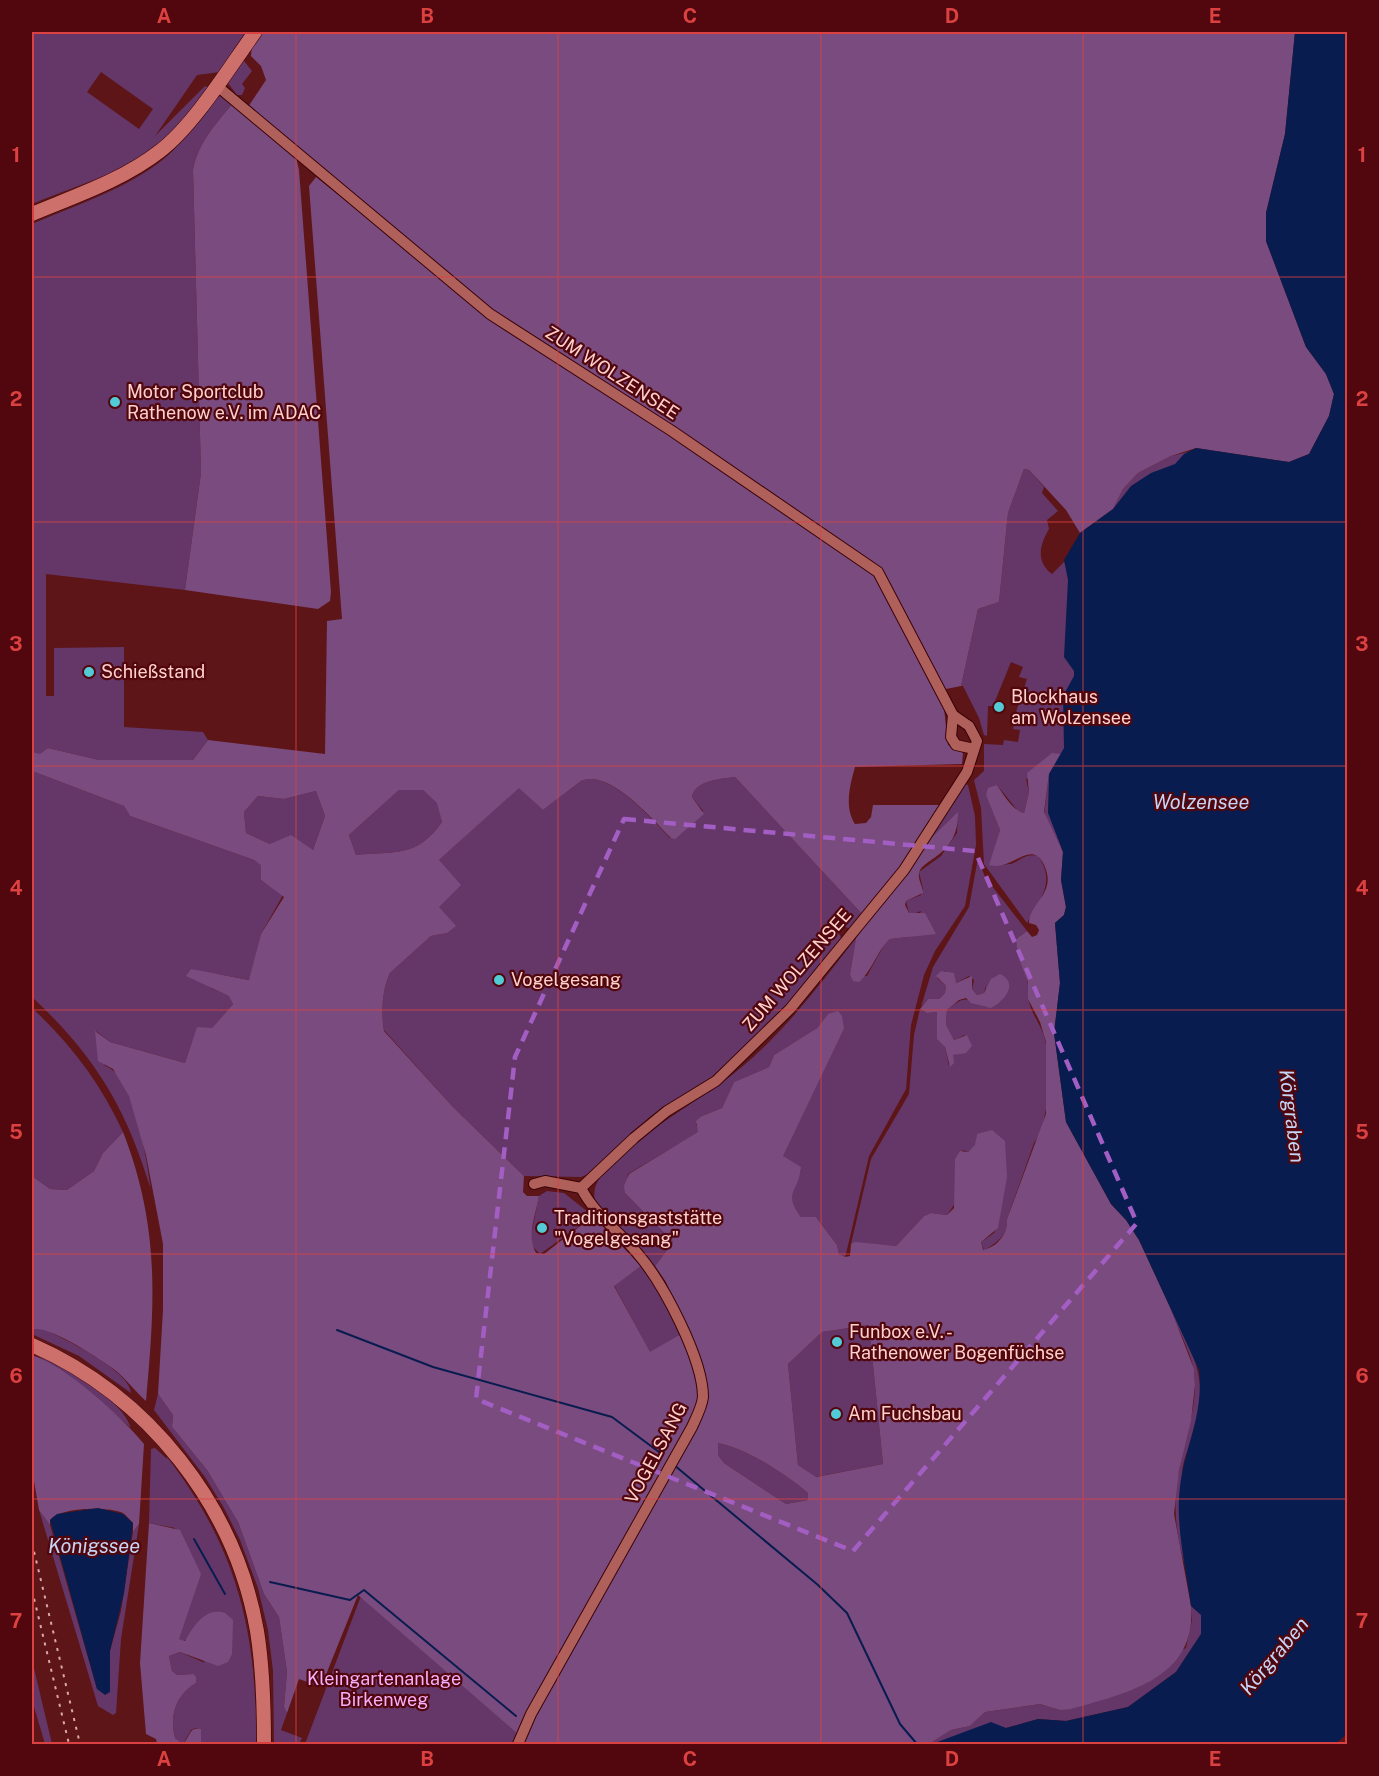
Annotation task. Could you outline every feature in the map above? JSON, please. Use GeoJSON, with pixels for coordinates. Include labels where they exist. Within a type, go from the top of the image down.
{"type":"FeatureCollection","features":[{"type":"Feature","properties":{"kind":"main road"},"geometry":{"type":"LineString","coordinates":[[32,214],[145,162],[179,133],[255,32]]}},
{"type":"Feature","properties":{"kind":"main road"},"geometry":{"type":"LineString","coordinates":[[33,1345],[90,1377],[132,1409],[167,1444],[210,1504],[230,1542],[244,1580],[260,1649],[264,1744]]}},
{"type":"Feature","properties":{"kind":"street","name":"ZUM WOLZENSEE"},"geometry":{"type":"LineString","coordinates":[[216,85],[490,314],[672,430],[878,572],[953,715],[969,726],[977,741],[967,772],[904,870],[790,1009],[716,1081],[667,1111],[581,1188]]}},
{"type":"Feature","properties":{"kind":"street","name":"ZUM WOLZENSEE"},"geometry":{"type":"LineString","coordinates":[[953,715],[951,737],[956,745],[974,749]]}},
{"type":"Feature","properties":{"kind":"street"},"geometry":{"type":"LineString","coordinates":[[534,1184],[545,1180],[581,1188]]}},
{"type":"Feature","properties":{"kind":"street","name":"VOGELSANG"},"geometry":{"type":"LineString","coordinates":[[520,1743],[531,1714],[692,1427],[703,1397],[699,1373],[691,1351],[662,1287],[638,1254],[590,1205],[581,1188]]}},
{"type":"Feature","properties":{"kind":"highlighted area"},"geometry":{"type":"Polygon","coordinates":[[[624,819],[975,851],[1137,1223],[853,1551],[476,1399],[515,1057],[624,819]]]}},
{"type":"Feature","properties":{"kind":"green space"},"geometry":{"type":"Polygon","coordinates":[[[32,32],[249,32],[220,72],[197,75],[155,136],[205,86],[208,87],[178,125],[157,146],[113,172],[32,204],[32,32]],[[101,72],[87,92],[139,129],[153,109],[101,72]]]}},
{"type":"Feature","properties":{"kind":"green space"},"geometry":{"type":"Polygon","coordinates":[[[238,61],[244,61],[252,71],[242,84],[245,88],[242,95],[237,95],[225,79],[238,61]]]}},
{"type":"Feature","properties":{"kind":"green space","name":"Motor Sportclub Rathenow e.V. im ADAC"},"geometry":{"type":"Polygon","coordinates":[[[220,96],[232,104],[203,143],[193,170],[201,473],[185,590],[46,574],[46,696],[54,696],[54,648],[124,647],[124,727],[203,732],[208,740],[193,760],[99,760],[48,748],[40,755],[32,752],[32,224],[101,196],[150,169],[180,143],[213,101],[220,96]]]}},
{"type":"Feature","properties":{"kind":"green space"},"geometry":{"type":"Polygon","coordinates":[[[1188,452],[1177,464],[1151,474],[1145,498],[1130,509],[1123,518],[1107,520],[1092,534],[1078,537],[1113,509],[1123,489],[1138,473],[1171,456],[1188,452]]]}},
{"type":"Feature","properties":{"kind":"green space"},"geometry":{"type":"Polygon","coordinates":[[[1024,469],[1029,470],[1044,487],[1042,493],[1058,511],[1047,520],[1049,529],[1043,541],[1041,558],[1052,574],[1064,562],[1074,571],[1078,639],[1059,839],[1063,852],[1044,815],[1049,774],[1026,779],[1029,792],[1024,813],[1018,811],[997,785],[986,794],[1000,830],[990,865],[1010,864],[1026,856],[1034,855],[1038,856],[1046,874],[1041,899],[1027,923],[984,864],[981,808],[974,780],[984,771],[984,744],[1003,745],[1004,740],[1018,742],[1020,730],[1013,729],[1015,715],[1027,679],[1019,677],[1023,667],[1011,662],[993,706],[988,706],[987,736],[984,735],[979,718],[961,686],[978,609],[999,602],[1008,513],[1024,469]]]}},
{"type":"Feature","properties":{"kind":"green space"},"geometry":{"type":"Polygon","coordinates":[[[32,771],[124,806],[130,816],[254,860],[261,864],[261,880],[283,895],[261,934],[250,980],[217,974],[211,988],[230,996],[233,1004],[212,1028],[197,1028],[185,1063],[110,1042],[96,1031],[105,1066],[115,1073],[124,1085],[132,1102],[143,1140],[151,1190],[131,1133],[106,1085],[74,1040],[32,997],[32,771]]]}},
{"type":"Feature","properties":{"kind":"green space"},"geometry":{"type":"Polygon","coordinates":[[[735,777],[862,914],[850,929],[840,924],[836,929],[842,939],[787,1007],[741,1054],[702,1085],[651,1116],[588,1174],[581,1177],[524,1176],[453,1107],[384,1030],[383,1001],[390,973],[431,936],[447,933],[439,907],[439,860],[519,787],[543,810],[581,781],[592,779],[604,782],[629,798],[670,838],[703,811],[692,797],[698,787],[709,781],[735,777]]]}},
{"type":"Feature","properties":{"kind":"green space"},"geometry":{"type":"Polygon","coordinates":[[[965,784],[968,785],[975,816],[976,845],[965,906],[935,951],[924,975],[911,1025],[906,1089],[869,1156],[845,1258],[839,1254],[837,1245],[816,1217],[801,1217],[796,1210],[792,1194],[801,1170],[782,1157],[844,1029],[828,1014],[817,1028],[774,1055],[769,1067],[734,1082],[722,1108],[702,1116],[696,1124],[699,1132],[628,1174],[625,1193],[673,1242],[655,1266],[598,1209],[594,1192],[599,1179],[634,1144],[726,1080],[759,1052],[803,1005],[856,938],[850,974],[867,976],[885,943],[890,939],[909,937],[921,911],[909,913],[906,901],[921,895],[923,889],[919,872],[941,856],[957,833],[958,813],[932,837],[965,784]]]}},
{"type":"Feature","properties":{"kind":"green space"},"geometry":{"type":"Polygon","coordinates":[[[400,789],[423,790],[438,803],[442,822],[433,834],[414,847],[394,852],[356,855],[349,835],[400,789]]]}},
{"type":"Feature","properties":{"kind":"green space"},"geometry":{"type":"Polygon","coordinates":[[[316,791],[325,816],[313,850],[270,844],[246,833],[244,812],[258,796],[284,799],[316,791]]]}},
{"type":"Feature","properties":{"kind":"green space"},"geometry":{"type":"Polygon","coordinates":[[[978,858],[985,877],[1027,931],[1016,939],[1028,982],[1029,1002],[1044,1035],[1047,1051],[1048,1093],[1043,1122],[1007,1219],[1006,1230],[1001,1238],[984,1251],[981,1242],[994,1233],[999,1223],[977,1134],[976,1145],[968,1152],[963,1150],[955,1159],[956,1202],[947,1215],[931,1213],[924,1216],[896,1246],[851,1244],[871,1159],[909,1094],[914,1035],[920,1009],[927,1013],[937,1012],[937,1038],[945,1047],[949,1066],[953,1055],[966,1052],[965,1035],[954,1040],[946,1026],[947,1010],[962,1000],[986,1007],[986,986],[984,993],[977,995],[972,989],[974,980],[969,976],[956,983],[951,974],[944,971],[937,978],[946,986],[945,993],[939,999],[928,999],[921,1007],[933,967],[969,907],[978,858]]]}},
{"type":"Feature","properties":{"kind":"green space"},"geometry":{"type":"Polygon","coordinates":[[[32,1008],[60,1036],[84,1066],[105,1097],[123,1132],[103,1153],[94,1171],[67,1190],[50,1189],[32,1176],[32,1008]]]}},
{"type":"Feature","properties":{"kind":"green space"},"geometry":{"type":"Polygon","coordinates":[[[547,1191],[564,1193],[593,1216],[540,1254],[532,1246],[531,1235],[539,1196],[547,1191]]]}},
{"type":"Feature","properties":{"kind":"green space"},"geometry":{"type":"Polygon","coordinates":[[[641,1266],[657,1288],[681,1334],[650,1353],[614,1285],[641,1266]]]}},
{"type":"Feature","properties":{"kind":"green space"},"geometry":{"type":"Polygon","coordinates":[[[1170,1307],[1196,1363],[1200,1391],[1197,1424],[1182,1473],[1186,1569],[1178,1532],[1176,1496],[1179,1470],[1193,1407],[1195,1375],[1190,1355],[1170,1307]]]}},
{"type":"Feature","properties":{"kind":"green space","name":"Am Fuchsbau"},"geometry":{"type":"Polygon","coordinates":[[[869,1325],[883,1464],[815,1477],[798,1465],[788,1364],[822,1332],[869,1325]]]}},
{"type":"Feature","properties":{"kind":"green space"},"geometry":{"type":"Polygon","coordinates":[[[42,1328],[108,1365],[128,1384],[131,1393],[79,1356],[32,1334],[35,1329],[42,1328]]]}},
{"type":"Feature","properties":{"kind":"green space"},"geometry":{"type":"Polygon","coordinates":[[[32,1352],[89,1383],[116,1405],[131,1428],[80,1384],[32,1352]]]}},
{"type":"Feature","properties":{"kind":"green space"},"geometry":{"type":"Polygon","coordinates":[[[158,1394],[173,1415],[172,1427],[207,1470],[238,1522],[264,1594],[279,1617],[287,1672],[284,1707],[287,1713],[281,1730],[302,1738],[299,1744],[274,1744],[273,1671],[268,1630],[258,1588],[240,1540],[224,1508],[205,1477],[154,1410],[158,1394]]]}},
{"type":"Feature","properties":{"kind":"green space"},"geometry":{"type":"Polygon","coordinates":[[[718,1443],[741,1450],[778,1471],[808,1493],[808,1500],[786,1504],[724,1463],[718,1455],[718,1443]]]}},
{"type":"Feature","properties":{"kind":"green space"},"geometry":{"type":"Polygon","coordinates":[[[155,1448],[167,1459],[167,1457],[211,1524],[238,1592],[247,1628],[252,1664],[256,1744],[201,1744],[201,1729],[196,1728],[191,1730],[183,1744],[175,1738],[173,1721],[176,1706],[183,1693],[196,1683],[192,1674],[177,1675],[172,1671],[169,1656],[180,1652],[205,1663],[187,1639],[183,1641],[178,1638],[175,1528],[149,1523],[151,1449],[155,1448]]]}},
{"type":"Feature","properties":{"kind":"green space"},"geometry":{"type":"Polygon","coordinates":[[[39,1510],[50,1525],[97,1689],[110,1673],[110,1651],[121,1611],[133,1532],[139,1524],[121,1639],[116,1713],[113,1715],[98,1706],[39,1510]]]}},
{"type":"Feature","properties":{"kind":"green space","name":"Kleingartenanlage Birkenweg"},"geometry":{"type":"Polygon","coordinates":[[[361,1596],[515,1730],[518,1734],[514,1744],[305,1744],[361,1596]]]}},
{"type":"Feature","properties":{"kind":"green space"},"geometry":{"type":"Polygon","coordinates":[[[1191,1606],[1201,1614],[1201,1634],[1176,1672],[1128,1707],[1066,1721],[1038,1719],[929,1744],[951,1730],[970,1726],[985,1712],[1040,1704],[1060,1710],[1186,1648],[1192,1620],[1191,1606]]]}},
{"type":"Feature","properties":{"kind":"green space"},"geometry":{"type":"Polygon","coordinates":[[[32,1660],[52,1744],[45,1744],[32,1700],[32,1660]]]}},
{"type":"Feature","properties":{"kind":"shaded area"},"geometry":{"type":"Polygon","coordinates":[[[260,32],[1295,32],[1285,134],[1266,213],[1266,241],[1306,347],[1326,374],[1334,394],[1329,416],[1309,454],[1289,462],[1196,448],[1171,456],[1138,473],[1123,489],[1113,509],[1080,533],[1066,510],[1029,470],[1024,469],[1008,513],[999,602],[978,609],[961,686],[946,689],[941,686],[879,569],[492,312],[248,107],[266,80],[261,66],[251,56],[252,43],[260,32]]]}},
{"type":"Feature","properties":{"kind":"shaded area"},"geometry":{"type":"Polygon","coordinates":[[[232,104],[296,157],[299,170],[331,592],[330,601],[318,609],[185,590],[201,473],[193,170],[203,143],[232,104]]]}},
{"type":"Feature","properties":{"kind":"shaded area"},"geometry":{"type":"Polygon","coordinates":[[[316,177],[491,317],[675,436],[875,573],[944,708],[948,745],[963,753],[962,764],[855,767],[849,803],[855,824],[866,823],[871,817],[873,805],[939,805],[901,866],[862,914],[735,777],[709,781],[694,791],[692,797],[704,814],[675,839],[671,838],[630,798],[604,782],[592,779],[581,781],[543,810],[519,788],[439,860],[461,885],[439,907],[456,926],[447,933],[431,936],[390,973],[383,1001],[384,1031],[453,1107],[524,1176],[523,1192],[527,1196],[539,1196],[532,1232],[536,1253],[544,1254],[593,1216],[641,1266],[614,1286],[650,1352],[681,1334],[693,1366],[699,1392],[695,1414],[687,1430],[669,1458],[518,1734],[358,1595],[321,1687],[299,1679],[287,1713],[284,1707],[287,1672],[279,1617],[264,1594],[238,1522],[207,1470],[172,1427],[173,1415],[158,1394],[163,1310],[163,1244],[146,1155],[129,1096],[113,1069],[98,1061],[95,1031],[110,1042],[185,1063],[197,1027],[212,1028],[233,1004],[229,996],[186,976],[191,969],[249,980],[261,934],[284,897],[261,880],[261,865],[254,860],[130,816],[124,806],[32,771],[32,752],[40,754],[48,748],[99,760],[193,760],[208,740],[325,754],[327,621],[342,619],[309,186],[316,177]],[[399,790],[349,835],[356,855],[394,852],[414,847],[433,834],[442,822],[437,803],[423,790],[399,790]],[[316,791],[284,799],[258,796],[244,812],[246,833],[270,844],[291,835],[313,850],[325,816],[316,791]]]}},
{"type":"Feature","properties":{"kind":"shaded area"},"geometry":{"type":"Polygon","coordinates":[[[1052,753],[1061,754],[1049,774],[1044,812],[1063,852],[1061,880],[1066,907],[1064,915],[1055,923],[1060,983],[1054,1033],[1066,1122],[1111,1204],[1126,1220],[1139,1240],[1170,1307],[1194,1369],[1195,1385],[1191,1421],[1179,1470],[1174,1514],[1191,1606],[1190,1631],[1183,1651],[1154,1679],[1135,1689],[1071,1709],[1060,1710],[1040,1704],[985,1712],[970,1726],[951,1730],[929,1744],[523,1744],[534,1716],[703,1410],[697,1353],[666,1282],[655,1266],[673,1242],[625,1193],[624,1186],[629,1174],[698,1132],[696,1121],[722,1108],[734,1082],[769,1067],[774,1055],[817,1028],[828,1014],[838,1011],[842,1016],[844,1029],[783,1156],[801,1167],[792,1197],[795,1209],[801,1217],[816,1217],[837,1245],[839,1254],[845,1257],[850,1256],[851,1244],[855,1242],[896,1246],[924,1216],[931,1213],[947,1215],[954,1208],[955,1159],[960,1151],[968,1152],[975,1145],[977,1134],[992,1130],[1005,1141],[1007,1177],[998,1228],[981,1242],[983,1250],[993,1246],[1004,1235],[1007,1219],[1046,1114],[1046,1042],[1040,1022],[1028,999],[1028,982],[1018,956],[1016,939],[1027,931],[1032,937],[1037,935],[1039,930],[1036,925],[1029,923],[1030,916],[1045,891],[1048,876],[1042,861],[1032,854],[1003,865],[989,865],[1000,830],[986,795],[988,788],[997,785],[1012,805],[1024,813],[1029,792],[1027,773],[1052,753]],[[869,1325],[822,1332],[788,1364],[798,1465],[816,1477],[883,1464],[869,1325]],[[718,1443],[718,1455],[724,1463],[786,1504],[808,1500],[808,1493],[778,1471],[741,1450],[718,1443]]]}},
{"type":"Feature","properties":{"kind":"shaded area"},"geometry":{"type":"Polygon","coordinates":[[[958,812],[957,827],[953,838],[940,854],[921,869],[919,876],[923,893],[906,901],[905,905],[909,913],[925,913],[936,934],[890,939],[882,947],[864,977],[859,982],[853,981],[850,974],[856,938],[932,837],[958,812]]]}},
{"type":"Feature","properties":{"kind":"shaded area"},"geometry":{"type":"Polygon","coordinates":[[[941,971],[954,973],[956,983],[972,976],[972,989],[977,995],[984,993],[991,979],[1000,974],[1009,982],[1005,997],[991,1008],[971,1003],[966,998],[959,1000],[947,1010],[946,1025],[954,1040],[967,1035],[972,1046],[966,1053],[953,1055],[954,1063],[950,1067],[945,1047],[937,1039],[937,1012],[927,1013],[920,1009],[928,999],[939,999],[945,993],[946,986],[936,976],[941,971]]]}},
{"type":"Feature","properties":{"kind":"shaded area"},"geometry":{"type":"Polygon","coordinates":[[[123,1132],[143,1200],[152,1265],[151,1331],[146,1401],[115,1370],[76,1345],[43,1330],[35,1329],[32,1334],[32,1176],[50,1189],[67,1190],[94,1171],[103,1153],[123,1132]]]}},
{"type":"Feature","properties":{"kind":"shaded area"},"geometry":{"type":"Polygon","coordinates":[[[32,1355],[61,1370],[92,1393],[144,1444],[139,1524],[133,1532],[133,1523],[123,1513],[116,1511],[85,1509],[64,1512],[50,1520],[50,1525],[39,1510],[32,1470],[32,1355]]]}},
{"type":"Feature","properties":{"kind":"shaded area"},"geometry":{"type":"Polygon","coordinates":[[[149,1523],[180,1530],[201,1574],[179,1639],[185,1641],[192,1629],[206,1615],[225,1613],[233,1620],[232,1654],[228,1662],[218,1666],[180,1652],[169,1656],[172,1671],[177,1675],[193,1674],[196,1677],[196,1683],[183,1693],[174,1714],[175,1738],[183,1744],[157,1744],[156,1739],[146,1734],[140,1663],[149,1523]]]}},
{"type":"Feature","properties":{"kind":"shaded area"},"geometry":{"type":"Polygon","coordinates":[[[194,1729],[201,1729],[201,1744],[183,1744],[194,1729]]]}},
{"type":"Feature","properties":{"kind":"water","name":"Wolzensee"},"geometry":{"type":"Polygon","coordinates":[[[1295,32],[1348,32],[1347,1734],[1335,1744],[932,1744],[991,1722],[1006,1728],[1038,1719],[1066,1721],[1128,1707],[1176,1672],[1201,1634],[1201,1615],[1191,1606],[1179,1516],[1182,1472],[1199,1402],[1199,1370],[1139,1240],[1126,1220],[1111,1204],[1066,1122],[1054,1033],[1060,983],[1055,923],[1064,915],[1066,907],[1061,880],[1063,852],[1048,813],[1049,774],[1064,748],[1063,696],[1074,676],[1074,671],[1064,657],[1068,580],[1064,560],[1080,533],[1113,509],[1131,486],[1151,473],[1175,464],[1184,454],[1196,448],[1289,462],[1309,454],[1329,416],[1334,394],[1326,374],[1306,347],[1266,241],[1266,213],[1285,134],[1295,32]]]}},
{"type":"Feature","properties":{"kind":"water","name":"Königssee"},"geometry":{"type":"Polygon","coordinates":[[[98,1508],[123,1514],[133,1523],[124,1593],[110,1651],[110,1692],[105,1695],[97,1689],[50,1520],[57,1514],[98,1508]]]}},
{"type":"Feature","properties":{"kind":"waterway"},"geometry":{"type":"LineString","coordinates":[[337,1330],[433,1367],[612,1417],[663,1455]]}},
{"type":"Feature","properties":{"kind":"waterway"},"geometry":{"type":"LineString","coordinates":[[674,1465],[818,1585],[847,1613],[900,1724],[917,1744]]}},
{"type":"Feature","properties":{"kind":"waterway"},"geometry":{"type":"LineString","coordinates":[[194,1539],[225,1594]]}},
{"type":"Feature","properties":{"kind":"waterway"},"geometry":{"type":"LineString","coordinates":[[270,1582],[350,1600],[364,1590],[516,1716]]}},
{"type":"Feature","properties":{"kind":"railway"},"geometry":{"type":"LineString","coordinates":[[32,1543],[80,1744]]}},
{"type":"Feature","properties":{"kind":"railway"},"geometry":{"type":"LineString","coordinates":[[32,1590],[69,1744]]}},
{"type":"Feature","properties":{"kind":"place","name":"Motor Sportclub Rathenow e.V. im ADAC"},"geometry":{"type":"Point","coordinates":[115,402]}},
{"type":"Feature","properties":{"kind":"place","name":"Schießstand"},"geometry":{"type":"Point","coordinates":[89,672]}},
{"type":"Feature","properties":{"kind":"place","name":"Blockhaus am Wolzensee"},"geometry":{"type":"Point","coordinates":[999,707]}},
{"type":"Feature","properties":{"kind":"place","name":"Vogelgesang"},"geometry":{"type":"Point","coordinates":[499,980]}},
{"type":"Feature","properties":{"kind":"place","name":"Traditionsgaststätte \"Vogelgesang\""},"geometry":{"type":"Point","coordinates":[542,1228]}},
{"type":"Feature","properties":{"kind":"place","name":"Funbox e.V. - Rathenower Bogenfüchse"},"geometry":{"type":"Point","coordinates":[837,1342]}},
{"type":"Feature","properties":{"kind":"place","name":"Am Fuchsbau"},"geometry":{"type":"Point","coordinates":[836,1414]}},
{"type":"Feature","properties":{"kind":"water label","name":"Körgraben"},"geometry":{"type":"Point","coordinates":[1292,1116]}},
{"type":"Feature","properties":{"kind":"water label","name":"Körgraben"},"geometry":{"type":"Point","coordinates":[1274,1656]}}]}
